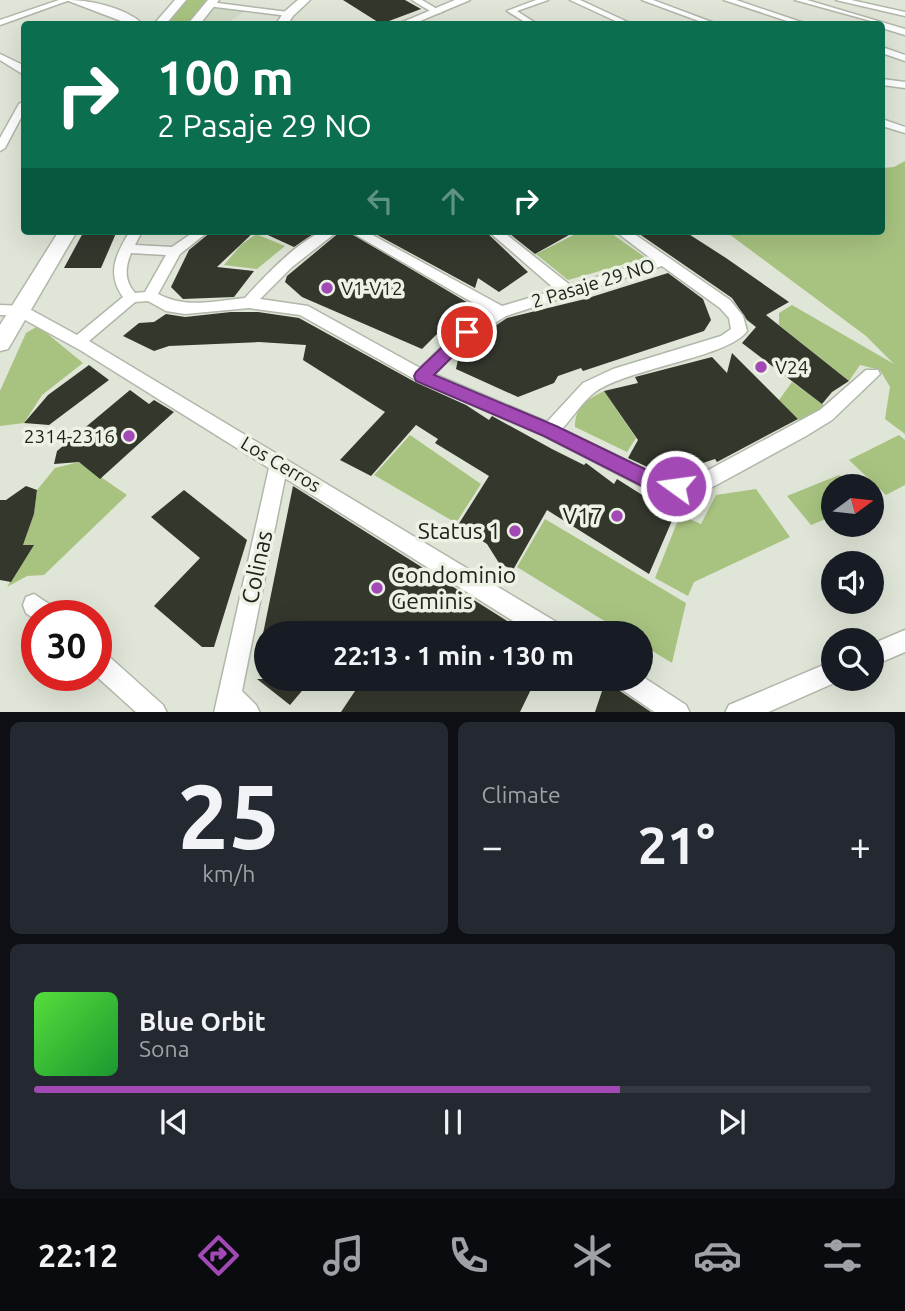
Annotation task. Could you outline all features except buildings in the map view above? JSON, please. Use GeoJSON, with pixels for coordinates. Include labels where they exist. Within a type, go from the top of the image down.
{"type":"FeatureCollection","features":[{"type":"Feature","properties":{"kind":"main road"},"geometry":{"type":"LineString","coordinates":[[68,0],[117,14],[131,21]]}},
{"type":"Feature","properties":{"kind":"main road"},"geometry":{"type":"LineString","coordinates":[[165,21],[181,0]]}},
{"type":"Feature","properties":{"kind":"main road"},"geometry":{"type":"LineString","coordinates":[[285,19],[305,0]]}},
{"type":"Feature","properties":{"kind":"main road"},"geometry":{"type":"LineString","coordinates":[[196,21],[212,2]]}},
{"type":"Feature","properties":{"kind":"main road"},"geometry":{"type":"LineString","coordinates":[[412,21],[470,2]]}},
{"type":"Feature","properties":{"kind":"main road"},"geometry":{"type":"LineString","coordinates":[[438,21],[470,2]]}},
{"type":"Feature","properties":{"kind":"main road"},"geometry":{"type":"LineString","coordinates":[[0,343],[10,310],[65,235]]}},
{"type":"Feature","properties":{"kind":"street"},"geometry":{"type":"LineString","coordinates":[[0,23],[68,0]]}},
{"type":"Feature","properties":{"kind":"street"},"geometry":{"type":"LineString","coordinates":[[416,0],[438,12]]}},
{"type":"Feature","properties":{"kind":"street"},"geometry":{"type":"LineString","coordinates":[[528,21],[511,11],[544,0]]}},
{"type":"Feature","properties":{"kind":"street"},"geometry":{"type":"LineString","coordinates":[[574,0],[621,21]]}},
{"type":"Feature","properties":{"kind":"street"},"geometry":{"type":"LineString","coordinates":[[646,0],[705,21]]}},
{"type":"Feature","properties":{"kind":"street"},"geometry":{"type":"LineString","coordinates":[[728,0],[794,21]]}},
{"type":"Feature","properties":{"kind":"street"},"geometry":{"type":"LineString","coordinates":[[800,0],[872,21]]}},
{"type":"Feature","properties":{"kind":"street"},"geometry":{"type":"LineString","coordinates":[[840,0],[905,14]]}},
{"type":"Feature","properties":{"kind":"street"},"geometry":{"type":"LineString","coordinates":[[212,2],[285,19]]}},
{"type":"Feature","properties":{"kind":"street"},"geometry":{"type":"LineString","coordinates":[[885,25],[905,32]]}},
{"type":"Feature","properties":{"kind":"street"},"geometry":{"type":"LineString","coordinates":[[885,51],[905,58]]}},
{"type":"Feature","properties":{"kind":"street"},"geometry":{"type":"LineString","coordinates":[[0,57],[21,68]]}},
{"type":"Feature","properties":{"kind":"street"},"geometry":{"type":"LineString","coordinates":[[885,82],[905,85]]}},
{"type":"Feature","properties":{"kind":"street"},"geometry":{"type":"LineString","coordinates":[[0,148],[21,110]]}},
{"type":"Feature","properties":{"kind":"street"},"geometry":{"type":"LineString","coordinates":[[885,123],[904,130]]}},
{"type":"Feature","properties":{"kind":"street"},"geometry":{"type":"LineString","coordinates":[[131,298],[118,279],[118,270],[134,235]]}},
{"type":"Feature","properties":{"kind":"street"},"geometry":{"type":"LineString","coordinates":[[150,296],[175,251],[197,235]]}},
{"type":"Feature","properties":{"kind":"street"},"geometry":{"type":"LineString","coordinates":[[249,303],[276,273],[305,247],[325,235]]}},
{"type":"Feature","properties":{"kind":"street"},"geometry":{"type":"LineString","coordinates":[[362,235],[501,312]]}},
{"type":"Feature","properties":{"kind":"street"},"geometry":{"type":"LineString","coordinates":[[499,235],[565,290]]}},
{"type":"Feature","properties":{"kind":"street"},"geometry":{"type":"LineString","coordinates":[[550,431],[589,388],[620,373],[726,340],[739,331],[736,316],[725,304],[627,235]]}},
{"type":"Feature","properties":{"kind":"street"},"geometry":{"type":"LineString","coordinates":[[126,249],[175,251]]}},
{"type":"Feature","properties":{"kind":"street","name":"2 Pasaje 29 NO"},"geometry":{"type":"LineString","coordinates":[[422,376],[455,342],[480,322],[565,290],[663,261]]}},
{"type":"Feature","properties":{"kind":"street"},"geometry":{"type":"LineString","coordinates":[[78,342],[131,298],[150,296],[171,307],[185,309],[249,303],[303,310],[422,376],[550,431],[652,482],[676,486],[702,483],[809,426],[826,415],[872,374]]}},
{"type":"Feature","properties":{"kind":"street","name":"Los Cerros"},"geometry":{"type":"LineString","coordinates":[[10,310],[78,342],[534,621]]}},
{"type":"Feature","properties":{"kind":"street","name":"Colinas"},"geometry":{"type":"LineString","coordinates":[[235,707],[279,463]]}},
{"type":"Feature","properties":{"kind":"street"},"geometry":{"type":"LineString","coordinates":[[884,650],[905,641]]}},
{"type":"Feature","properties":{"kind":"street"},"geometry":{"type":"LineString","coordinates":[[112,674],[155,712]]}},
{"type":"Feature","properties":{"kind":"street"},"geometry":{"type":"LineString","coordinates":[[737,712],[821,677]]}},
{"type":"Feature","properties":{"kind":"street"},"geometry":{"type":"LineString","coordinates":[[645,691],[678,712]]}},
{"type":"Feature","properties":{"kind":"shaded area"},"geometry":{"type":"Polygon","coordinates":[[[212,6],[245,11],[230,21],[200,21],[212,6]]]}},
{"type":"Feature","properties":{"kind":"green space"},"geometry":{"type":"Polygon","coordinates":[[[186,0],[209,0],[192,21],[168,21],[186,0]]]}},
{"type":"Feature","properties":{"kind":"green space"},"geometry":{"type":"Polygon","coordinates":[[[905,161],[905,434],[885,419],[890,387],[880,370],[860,365],[849,381],[779,325],[779,313],[792,305],[894,364],[866,336],[730,235],[885,235],[885,168],[894,167],[905,161]]]}},
{"type":"Feature","properties":{"kind":"green space"},"geometry":{"type":"Polygon","coordinates":[[[258,235],[285,246],[257,269],[224,265],[241,245],[258,235]]]}},
{"type":"Feature","properties":{"kind":"green space"},"geometry":{"type":"Polygon","coordinates":[[[574,235],[614,235],[646,258],[568,280],[536,254],[574,235]]]}},
{"type":"Feature","properties":{"kind":"green space"},"geometry":{"type":"Polygon","coordinates":[[[38,326],[83,363],[42,395],[24,423],[0,426],[0,391],[26,333],[38,326]]]}},
{"type":"Feature","properties":{"kind":"green space"},"geometry":{"type":"Polygon","coordinates":[[[792,382],[825,406],[802,423],[779,400],[792,382]]]}},
{"type":"Feature","properties":{"kind":"green space"},"geometry":{"type":"Polygon","coordinates":[[[604,391],[636,438],[627,452],[575,427],[580,409],[587,401],[604,391]]]}},
{"type":"Feature","properties":{"kind":"green space"},"geometry":{"type":"Polygon","coordinates":[[[410,435],[481,484],[456,523],[374,475],[410,435]]]}},
{"type":"Feature","properties":{"kind":"green space"},"geometry":{"type":"Polygon","coordinates":[[[899,435],[905,440],[905,485],[886,495],[884,474],[864,474],[849,460],[899,435]]]}},
{"type":"Feature","properties":{"kind":"green space"},"geometry":{"type":"Polygon","coordinates":[[[79,462],[127,495],[44,575],[27,576],[7,587],[33,546],[23,545],[34,514],[37,490],[55,468],[79,462]]]}},
{"type":"Feature","properties":{"kind":"green space"},"geometry":{"type":"Polygon","coordinates":[[[821,482],[821,521],[811,525],[787,496],[821,482]]]}},
{"type":"Feature","properties":{"kind":"green space"},"geometry":{"type":"Polygon","coordinates":[[[756,489],[790,537],[694,582],[688,596],[655,578],[680,515],[701,524],[716,495],[756,489]]]}},
{"type":"Feature","properties":{"kind":"green space"},"geometry":{"type":"Polygon","coordinates":[[[545,519],[686,603],[672,663],[653,651],[653,621],[605,621],[517,567],[545,519]]]}},
{"type":"Feature","properties":{"kind":"place","name":"V1-V12"},"geometry":{"type":"Point","coordinates":[327,288]}},
{"type":"Feature","properties":{"kind":"place","name":"V24"},"geometry":{"type":"Point","coordinates":[761,367]}},
{"type":"Feature","properties":{"kind":"place","name":"2314-2316"},"geometry":{"type":"Point","coordinates":[129,436]}},
{"type":"Feature","properties":{"kind":"place","name":"V17"},"geometry":{"type":"Point","coordinates":[617,516]}},
{"type":"Feature","properties":{"kind":"place","name":"Status 1"},"geometry":{"type":"Point","coordinates":[515,531]}},
{"type":"Feature","properties":{"kind":"place","name":"Condominio Geminis"},"geometry":{"type":"Point","coordinates":[377,588]}},
{"type":"Feature","properties":{"kind":"route"},"geometry":{"type":"LineString","coordinates":[[467,332],[422,376],[550,431],[652,482],[676,486]]}}]}
